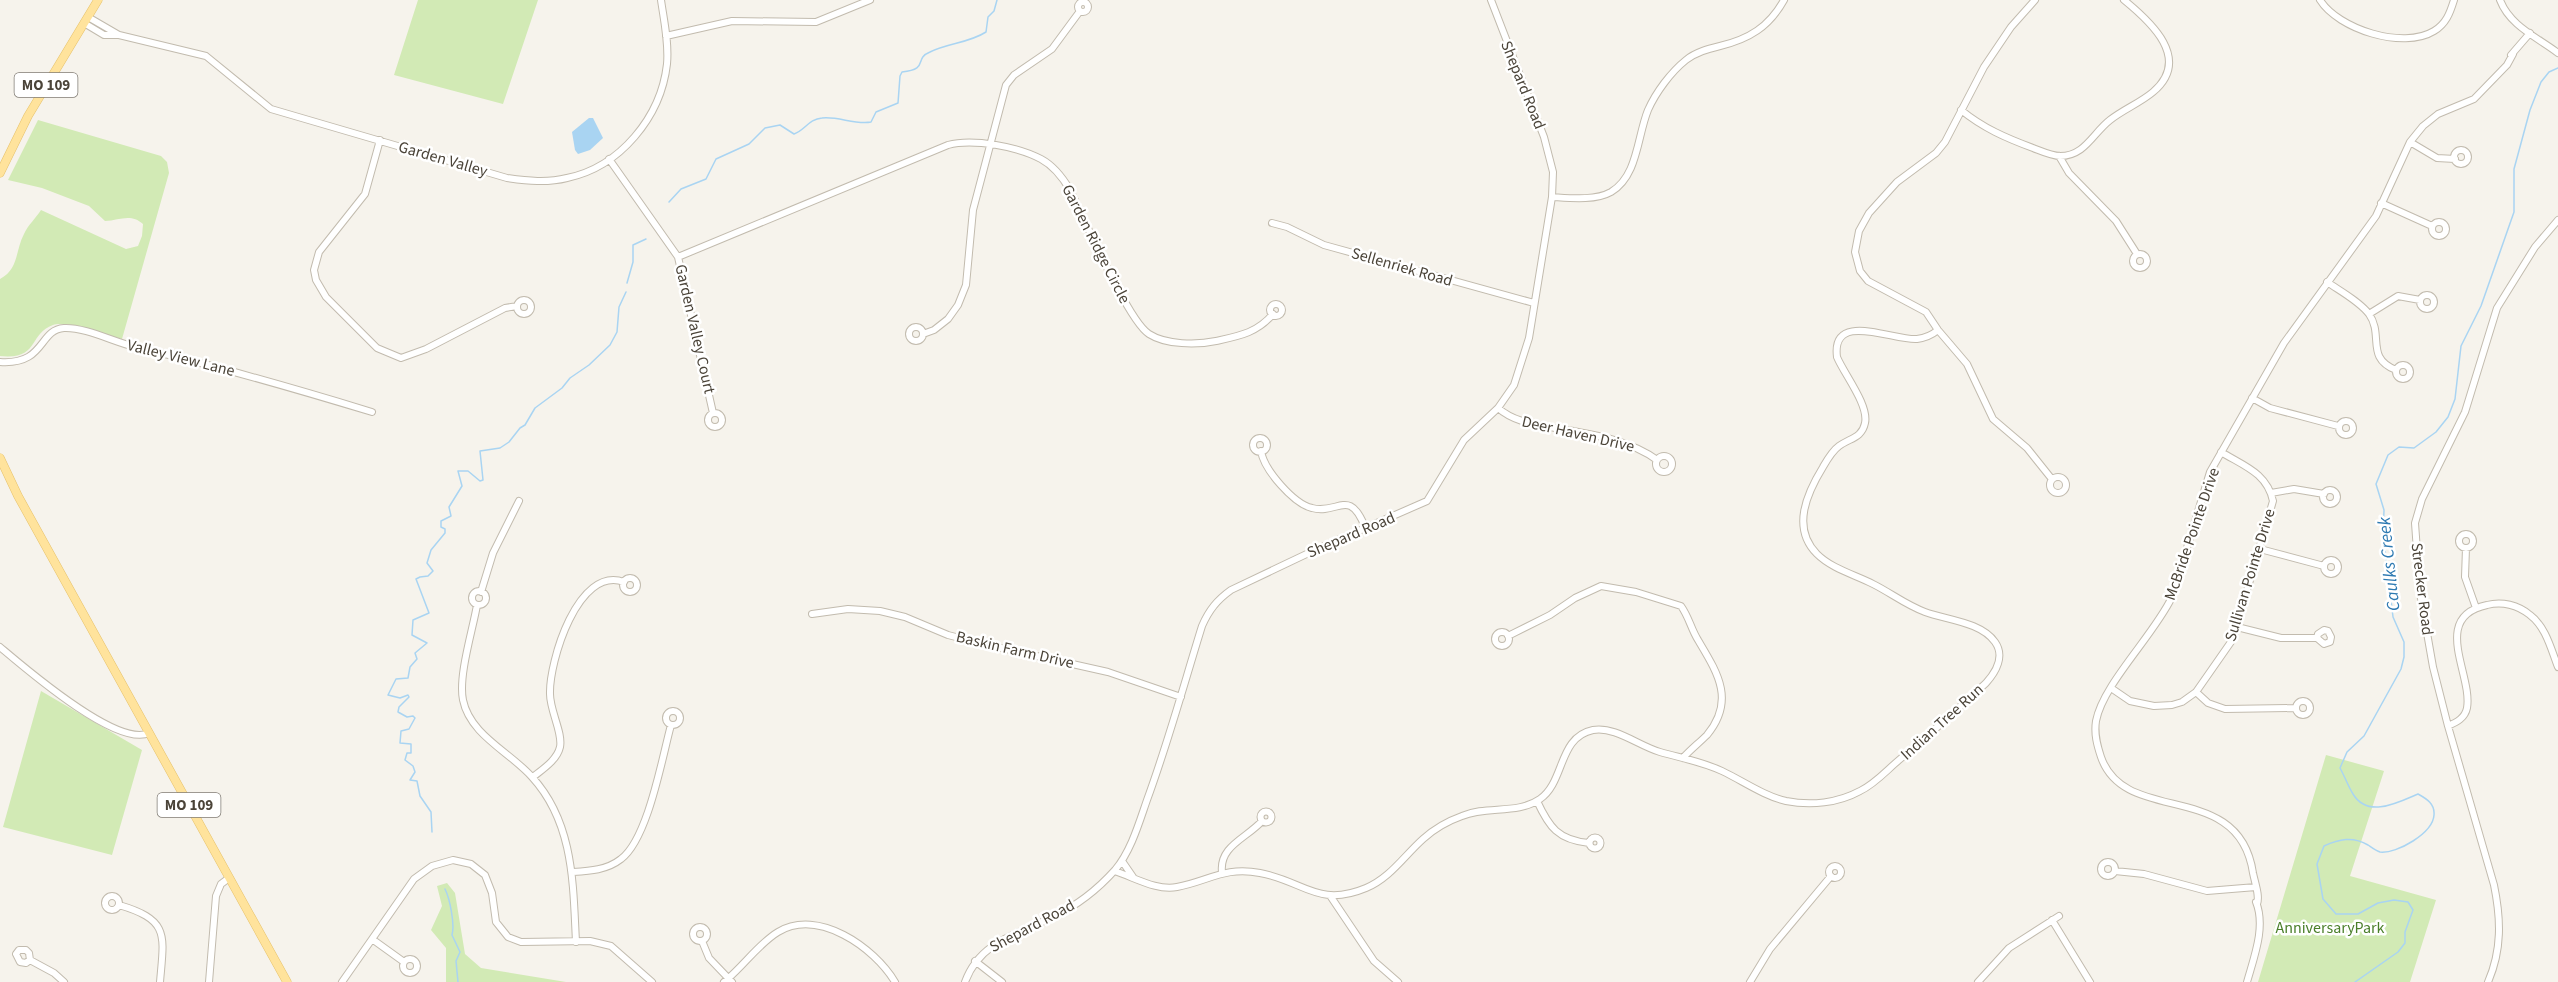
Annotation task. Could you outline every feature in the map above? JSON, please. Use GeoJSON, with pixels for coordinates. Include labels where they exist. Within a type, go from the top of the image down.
{"type":"FeatureCollection","features":[{"type":"Feature","properties":{"kind":"main road","name":"MO 109"},"geometry":{"type":"LineString","coordinates":[[0,173],[15,138],[98,0]]}},
{"type":"Feature","properties":{"kind":"main road","name":"MO 109"},"geometry":{"type":"LineString","coordinates":[[0,458],[18,496],[287,982]]}},
{"type":"Feature","properties":{"kind":"street","name":"Garden Valley"},"geometry":{"type":"LineString","coordinates":[[86,20],[104,35],[119,35],[206,56],[271,109],[461,165],[529,181],[567,178],[586,173],[609,159],[638,134],[657,101],[667,63],[661,0]]}},
{"type":"Feature","properties":{"kind":"street"},"geometry":{"type":"LineString","coordinates":[[666,36],[732,21],[816,22],[870,0]]}},
{"type":"Feature","properties":{"kind":"street","name":"Shepard Road"},"geometry":{"type":"LineString","coordinates":[[965,982],[983,952],[1007,936],[1055,916],[1076,904],[1114,871],[1122,861],[1141,817],[1202,626],[1208,612],[1220,598],[1251,580],[1427,501],[1436,490],[1452,457],[1464,440],[1508,396],[1521,369],[1552,197],[1553,173],[1547,146],[1491,0]]}},
{"type":"Feature","properties":{"kind":"street"},"geometry":{"type":"LineString","coordinates":[[1552,197],[1594,196],[1609,193],[1619,186],[1630,168],[1648,111],[1671,76],[1694,54],[1735,42],[1758,31],[1770,20],[1784,0]]}},
{"type":"Feature","properties":{"kind":"street"},"geometry":{"type":"LineString","coordinates":[[2035,0],[2008,31],[1984,67],[1945,142],[1936,153],[1897,182],[1869,213],[1861,226],[1856,246],[1856,260],[1860,271],[1868,281],[1926,312],[1967,364],[1993,418],[2027,448],[2051,478]]}},
{"type":"Feature","properties":{"kind":"street"},"geometry":{"type":"LineString","coordinates":[[1960,110],[1988,130],[2003,137],[2059,156],[2085,147],[2108,122],[2153,92],[2163,82],[2168,71],[2169,58],[2163,41],[2150,21],[2124,0]]}},
{"type":"Feature","properties":{"kind":"street"},"geometry":{"type":"LineString","coordinates":[[2320,0],[2333,16],[2350,26],[2372,34],[2403,37],[2420,36],[2435,30],[2446,20],[2454,0]]}},
{"type":"Feature","properties":{"kind":"street"},"geometry":{"type":"LineString","coordinates":[[2500,0],[2508,16],[2558,53]]}},
{"type":"Feature","properties":{"kind":"street"},"geometry":{"type":"LineString","coordinates":[[923,334],[934,330],[948,319],[963,294],[969,273],[973,210],[1008,81],[1052,49],[1080,11]]}},
{"type":"Feature","properties":{"kind":"street","name":"McBride Pointe Drive"},"geometry":{"type":"LineString","coordinates":[[2247,982],[2258,941],[2258,904],[2255,901],[2256,890],[2248,850],[2237,833],[2224,822],[2213,816],[2133,791],[2108,771],[2098,750],[2096,723],[2098,712],[2111,688],[2164,614],[2172,597],[2210,472],[2283,343],[2373,219],[2410,142],[2423,126],[2438,114],[2476,95],[2503,67],[2504,62],[2530,33]]}},
{"type":"Feature","properties":{"kind":"street"},"geometry":{"type":"LineString","coordinates":[[380,140],[365,194],[324,244],[315,260],[316,280],[322,292],[377,348],[401,358],[426,349],[505,308],[517,306]]}},
{"type":"Feature","properties":{"kind":"street","name":"Garden Ridge Circle"},"geometry":{"type":"LineString","coordinates":[[678,257],[948,145],[963,142],[990,144],[1039,158],[1063,178],[1131,314],[1149,334],[1166,340],[1205,343],[1256,330],[1272,314]]}},
{"type":"Feature","properties":{"kind":"street"},"geometry":{"type":"LineString","coordinates":[[2410,142],[2437,158],[2454,159]]}},
{"type":"Feature","properties":{"kind":"street"},"geometry":{"type":"LineString","coordinates":[[2059,156],[2069,173],[2116,221],[2137,254]]}},
{"type":"Feature","properties":{"kind":"street","name":"Garden Valley Court"},"geometry":{"type":"LineString","coordinates":[[609,159],[678,257],[713,413]]}},
{"type":"Feature","properties":{"kind":"street"},"geometry":{"type":"LineString","coordinates":[[2381,203],[2432,226]]}},
{"type":"Feature","properties":{"kind":"street","name":"Strecker Road"},"geometry":{"type":"LineString","coordinates":[[2488,982],[2498,951],[2500,912],[2448,726],[2431,656],[2420,593],[2415,533],[2418,510],[2464,412],[2497,308],[2535,247],[2558,220]]}},
{"type":"Feature","properties":{"kind":"street","name":"Sellenriek Road"},"geometry":{"type":"LineString","coordinates":[[1272,223],[1287,227],[1324,245],[1534,303]]}},
{"type":"Feature","properties":{"kind":"street"},"geometry":{"type":"LineString","coordinates":[[2327,282],[2369,314],[2373,324],[2378,356],[2385,365],[2396,370]]}},
{"type":"Feature","properties":{"kind":"street"},"geometry":{"type":"LineString","coordinates":[[2369,314],[2393,298],[2406,297],[2420,300]]}},
{"type":"Feature","properties":{"kind":"street","name":"Valley View Lane"},"geometry":{"type":"LineString","coordinates":[[0,362],[11,363],[29,359],[51,334],[61,329],[73,329],[135,347],[208,363],[372,412]]}},
{"type":"Feature","properties":{"kind":"street","name":"Indian Tree Run"},"geometry":{"type":"LineString","coordinates":[[1537,801],[1554,783],[1569,747],[1578,737],[1590,731],[1611,732],[1646,747],[1719,770],[1785,801],[1806,804],[1839,800],[1861,791],[1873,782],[1993,675],[1998,666],[1999,653],[1990,636],[1981,630],[1906,604],[1826,561],[1810,544],[1804,528],[1803,510],[1814,482],[1831,454],[1839,446],[1855,439],[1861,433],[1865,422],[1860,402],[1837,357],[1836,350],[1840,339],[1848,333],[1860,330],[1915,339],[1928,336],[1938,330]]}},
{"type":"Feature","properties":{"kind":"street"},"geometry":{"type":"LineString","coordinates":[[2252,398],[2270,408],[2338,426]]}},
{"type":"Feature","properties":{"kind":"street","name":"Deer Haven Drive"},"geometry":{"type":"LineString","coordinates":[[1498,408],[1510,418],[1642,449],[1657,460]]}},
{"type":"Feature","properties":{"kind":"street"},"geometry":{"type":"LineString","coordinates":[[1261,452],[1267,468],[1306,506],[1315,509],[1339,504],[1351,506],[1358,512],[1365,527]]}},
{"type":"Feature","properties":{"kind":"street","name":"Sullivan Pointe Drive"},"geometry":{"type":"LineString","coordinates":[[2111,688],[2130,701],[2154,706],[2182,702],[2196,692],[2225,652],[2237,627],[2273,501],[2260,475],[2221,452]]}},
{"type":"Feature","properties":{"kind":"street"},"geometry":{"type":"LineString","coordinates":[[2271,493],[2294,489],[2324,495]]}},
{"type":"Feature","properties":{"kind":"street"},"geometry":{"type":"LineString","coordinates":[[519,501],[493,554],[480,592],[474,593],[472,597],[477,605],[462,689],[465,708],[485,735],[533,777],[556,812],[570,850],[576,942]]}},
{"type":"Feature","properties":{"kind":"street"},"geometry":{"type":"LineString","coordinates":[[2466,548],[2465,577],[2476,608]]}},
{"type":"Feature","properties":{"kind":"street"},"geometry":{"type":"LineString","coordinates":[[2260,549],[2324,566]]}},
{"type":"Feature","properties":{"kind":"street"},"geometry":{"type":"LineString","coordinates":[[533,777],[558,753],[561,744],[552,708],[550,680],[556,656],[578,603],[585,593],[604,581],[613,579],[624,582]]}},
{"type":"Feature","properties":{"kind":"street"},"geometry":{"type":"LineString","coordinates":[[1508,636],[1601,586],[1636,592],[1681,606],[1696,637],[1718,672],[1722,692],[1713,726],[1683,758]]}},
{"type":"Feature","properties":{"kind":"street"},"geometry":{"type":"LineString","coordinates":[[2448,726],[2460,720],[2467,710],[2457,637],[2460,625],[2476,608],[2497,603],[2508,604],[2526,611],[2541,627],[2558,667]]}},
{"type":"Feature","properties":{"kind":"street","name":"Baskin Farm Drive"},"geometry":{"type":"LineString","coordinates":[[812,614],[848,609],[880,611],[905,617],[979,643],[1108,672],[1181,697]]}},
{"type":"Feature","properties":{"kind":"street"},"geometry":{"type":"LineString","coordinates":[[2237,627],[2281,638],[2317,638]]}},
{"type":"Feature","properties":{"kind":"street"},"geometry":{"type":"LineString","coordinates":[[0,646],[50,689],[80,709],[129,734],[143,736],[149,733]]}},
{"type":"Feature","properties":{"kind":"street"},"geometry":{"type":"LineString","coordinates":[[2196,692],[2208,703],[2225,709],[2296,708]]}},
{"type":"Feature","properties":{"kind":"street"},"geometry":{"type":"LineString","coordinates":[[573,872],[606,867],[623,858],[635,844],[643,826],[671,725]]}},
{"type":"Feature","properties":{"kind":"street"},"geometry":{"type":"LineString","coordinates":[[1114,871],[1148,884],[1176,887],[1222,872],[1260,873],[1331,897],[1359,891],[1377,883],[1423,838],[1451,820],[1478,811],[1516,808],[1537,801],[1547,823],[1555,831],[1571,840],[1589,843]]}},
{"type":"Feature","properties":{"kind":"street"},"geometry":{"type":"LineString","coordinates":[[1222,872],[1221,864],[1224,854],[1262,821]]}},
{"type":"Feature","properties":{"kind":"street"},"geometry":{"type":"LineString","coordinates":[[342,982],[414,879],[432,866],[453,860],[471,864],[485,876],[492,893],[496,922],[508,937],[521,942],[597,942],[611,946],[652,982]]}},
{"type":"Feature","properties":{"kind":"street"},"geometry":{"type":"LineString","coordinates":[[1122,861],[1134,877]]}},
{"type":"Feature","properties":{"kind":"street"},"geometry":{"type":"LineString","coordinates":[[2115,871],[2144,874],[2208,891],[2256,890]]}},
{"type":"Feature","properties":{"kind":"street"},"geometry":{"type":"LineString","coordinates":[[1750,982],[1770,949],[1832,876]]}},
{"type":"Feature","properties":{"kind":"street"},"geometry":{"type":"LineString","coordinates":[[209,982],[216,896],[221,884],[229,878]]}},
{"type":"Feature","properties":{"kind":"street"},"geometry":{"type":"LineString","coordinates":[[1331,897],[1374,961],[1398,982]]}},
{"type":"Feature","properties":{"kind":"street"},"geometry":{"type":"LineString","coordinates":[[119,905],[147,915],[160,929],[163,941],[160,982]]}},
{"type":"Feature","properties":{"kind":"street"},"geometry":{"type":"LineString","coordinates":[[1978,982],[2009,948],[2059,916]]}},
{"type":"Feature","properties":{"kind":"street"},"geometry":{"type":"LineString","coordinates":[[2052,920],[2090,982]]}},
{"type":"Feature","properties":{"kind":"street"},"geometry":{"type":"LineString","coordinates":[[702,941],[705,952],[728,981],[776,933],[805,923],[825,928],[859,944],[880,961],[894,982]]}},
{"type":"Feature","properties":{"kind":"street"},"geometry":{"type":"LineString","coordinates":[[372,939],[404,962]]}},
{"type":"Feature","properties":{"kind":"street"},"geometry":{"type":"LineString","coordinates":[[30,960],[54,973],[64,982]]}},
{"type":"Feature","properties":{"kind":"street"},"geometry":{"type":"LineString","coordinates":[[975,962],[1002,982]]}},
{"type":"Feature","properties":{"kind":"green space"},"geometry":{"type":"Polygon","coordinates":[[[418,0],[538,0],[503,104],[394,75],[418,0]]]}},
{"type":"Feature","properties":{"kind":"green space"},"geometry":{"type":"Polygon","coordinates":[[[38,120],[161,156],[167,162],[169,173],[122,339],[77,326],[59,324],[45,329],[22,354],[0,356],[0,279],[14,265],[21,240],[41,210],[126,249],[138,246],[142,236],[143,224],[139,221],[125,218],[105,221],[89,206],[42,188],[8,180],[38,120]]]}},
{"type":"Feature","properties":{"kind":"green space"},"geometry":{"type":"Polygon","coordinates":[[[41,691],[142,750],[112,855],[3,827],[41,691]]]}},
{"type":"Feature","properties":{"kind":"green space","name":"AnniversaryPark"},"geometry":{"type":"Polygon","coordinates":[[[2326,755],[2384,771],[2350,876],[2436,900],[2410,982],[2258,982],[2326,755]]]}},
{"type":"Feature","properties":{"kind":"green space"},"geometry":{"type":"Polygon","coordinates":[[[447,883],[455,893],[465,954],[481,968],[566,982],[446,982],[446,948],[431,930],[442,906],[437,886],[447,883]]]}},
{"type":"Feature","properties":{"kind":"water"},"geometry":{"type":"Polygon","coordinates":[[[589,118],[593,118],[603,138],[590,150],[578,154],[575,150],[572,132],[589,118]]]}},
{"type":"Feature","properties":{"kind":"waterway"},"geometry":{"type":"LineString","coordinates":[[669,202],[681,189],[706,179],[716,159],[749,144],[765,128],[780,125],[794,134],[814,120],[822,118],[871,122],[876,112],[898,103],[902,72],[916,69],[922,58],[930,52],[986,32],[988,17],[994,11],[997,0]]}},
{"type":"Feature","properties":{"kind":"waterway","name":"Caulks Creek"},"geometry":{"type":"LineString","coordinates":[[2355,982],[2398,952],[2405,943],[2405,932],[2413,910],[2408,902],[2394,900],[2378,903],[2358,914],[2336,914],[2323,899],[2317,864],[2324,846],[2341,840],[2357,840],[2380,852],[2395,850],[2413,841],[2428,829],[2434,815],[2432,805],[2418,794],[2393,804],[2367,806],[2359,802],[2353,794],[2340,768],[2347,752],[2364,736],[2401,669],[2404,657],[2404,642],[2393,617],[2383,533],[2384,510],[2376,484],[2388,455],[2399,447],[2414,448],[2436,432],[2448,417],[2455,399],[2461,346],[2481,306],[2514,212],[2514,169],[2530,110],[2541,82],[2549,72],[2558,68]]}},
{"type":"Feature","properties":{"kind":"waterway"},"geometry":{"type":"LineString","coordinates":[[627,283],[633,262],[633,245],[646,239]]}},
{"type":"Feature","properties":{"kind":"waterway"},"geometry":{"type":"LineString","coordinates":[[432,832],[431,812],[420,796],[417,781],[410,780],[415,772],[413,766],[405,760],[407,753],[411,753],[411,744],[400,743],[401,731],[409,729],[415,718],[398,712],[399,707],[409,697],[408,695],[400,698],[388,695],[396,679],[408,678],[410,667],[417,659],[415,653],[427,643],[412,635],[413,620],[429,613],[416,579],[428,576],[433,571],[427,563],[431,550],[445,533],[445,529],[441,527],[441,521],[451,516],[449,507],[462,486],[458,471],[468,471],[480,481],[483,480],[480,451],[500,448],[509,442],[525,425],[535,408],[562,388],[570,378],[589,365],[610,345],[617,332],[619,307],[626,292]]}},
{"type":"Feature","properties":{"kind":"waterway"},"geometry":{"type":"LineString","coordinates":[[445,889],[452,912],[452,935],[460,952],[456,961],[458,982]]}}]}
